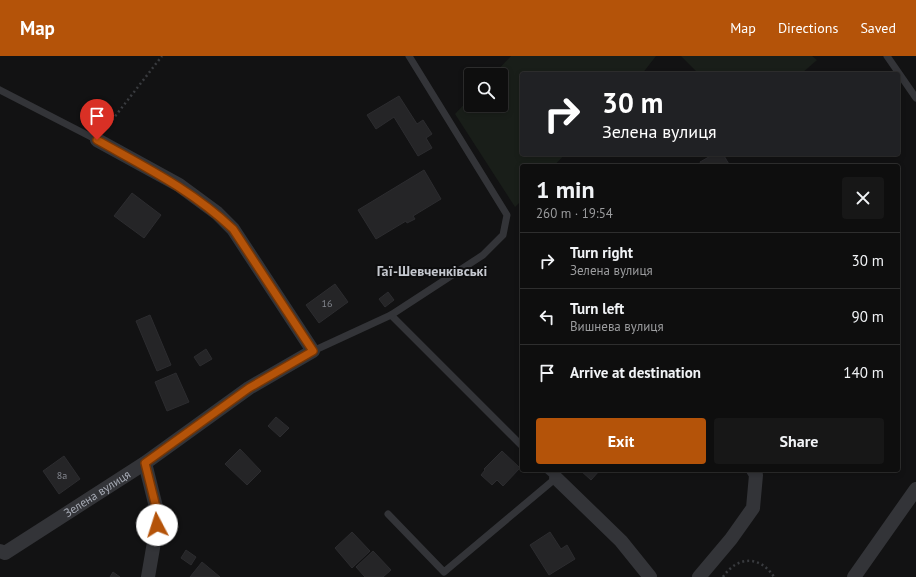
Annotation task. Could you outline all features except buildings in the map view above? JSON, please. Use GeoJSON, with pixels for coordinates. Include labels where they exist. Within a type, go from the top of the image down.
{"type":"FeatureCollection","features":[{"type":"Feature","properties":{"kind":"street"},"geometry":{"type":"LineString","coordinates":[[97,140],[179,185],[217,214],[233,229],[313,351]]}},
{"type":"Feature","properties":{"kind":"street","name":"Зелена вулиця"},"geometry":{"type":"LineString","coordinates":[[0,551],[5,553],[145,463],[249,388],[313,351]]}},
{"type":"Feature","properties":{"kind":"street"},"geometry":{"type":"LineString","coordinates":[[145,463],[158,519],[148,577]]}},
{"type":"Feature","properties":{"kind":"street"},"geometry":{"type":"LineString","coordinates":[[699,577],[732,539],[753,508],[756,475],[754,472]]}},
{"type":"Feature","properties":{"kind":"street"},"geometry":{"type":"LineString","coordinates":[[552,474],[621,541],[650,577]]}},
{"type":"Feature","properties":{"kind":"street"},"geometry":{"type":"LineString","coordinates":[[854,577],[916,489]]}},
{"type":"Feature","properties":{"kind":"lane"},"geometry":{"type":"LineString","coordinates":[[313,351],[392,315],[483,255],[503,235],[507,215],[409,56]]}},
{"type":"Feature","properties":{"kind":"lane"},"geometry":{"type":"LineString","coordinates":[[887,56],[898,72]]}},
{"type":"Feature","properties":{"kind":"lane"},"geometry":{"type":"LineString","coordinates":[[900,75],[916,98]]}},
{"type":"Feature","properties":{"kind":"lane"},"geometry":{"type":"LineString","coordinates":[[0,90],[97,140]]}},
{"type":"Feature","properties":{"kind":"lane"},"geometry":{"type":"LineString","coordinates":[[392,315],[520,444]]}},
{"type":"Feature","properties":{"kind":"lane"},"geometry":{"type":"LineString","coordinates":[[388,514],[444,572],[552,474]]}},
{"type":"Feature","properties":{"kind":"path"},"geometry":{"type":"LineString","coordinates":[[97,140],[162,56]]}},
{"type":"Feature","properties":{"kind":"path"},"geometry":{"type":"LineString","coordinates":[[723,577],[731,568],[739,563],[751,560],[763,565],[774,577]]}},
{"type":"Feature","properties":{"kind":"shaded area"},"geometry":{"type":"Polygon","coordinates":[[[511,56],[656,56],[644,72],[520,72],[520,156],[563,156],[556,164],[520,164],[520,202],[515,207],[455,114],[464,104],[464,112],[508,112],[508,68],[500,68],[511,56]]]}},
{"type":"Feature","properties":{"kind":"shaded area"},"geometry":{"type":"Polygon","coordinates":[[[681,56],[812,56],[817,60],[803,72],[697,72],[681,56]]]}},
{"type":"Feature","properties":{"kind":"district","name":"Гаї-Шевченківські"},"geometry":{"type":"Point","coordinates":[432,271]}},
{"type":"Feature","properties":{"kind":"route"},"geometry":{"type":"LineString","coordinates":[[97,140],[179,185],[217,214],[233,229],[313,351],[249,388],[145,463],[157,511],[157,525]]}}]}
